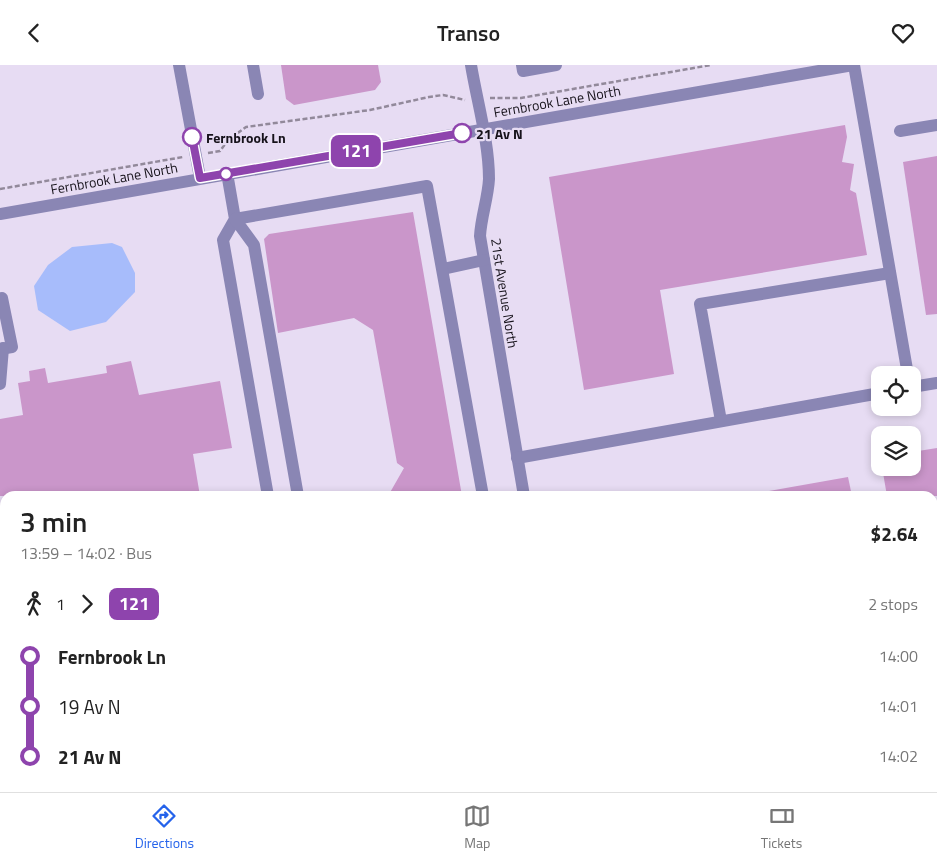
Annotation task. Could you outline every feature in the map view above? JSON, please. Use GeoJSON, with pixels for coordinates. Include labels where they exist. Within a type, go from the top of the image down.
{"type":"FeatureCollection","features":[{"type":"Feature","properties":{"kind":"street"},"geometry":{"type":"LineString","coordinates":[[179,65],[200,178]]}},
{"type":"Feature","properties":{"kind":"street"},"geometry":{"type":"LineString","coordinates":[[253,65],[258,94]]}},
{"type":"Feature","properties":{"kind":"street","name":"21st Avenue North"},"geometry":{"type":"LineString","coordinates":[[471,65],[487,156],[489,180],[481,220],[480,236],[523,491]]}},
{"type":"Feature","properties":{"kind":"street"},"geometry":{"type":"LineString","coordinates":[[522,65],[523,71],[556,65]]}},
{"type":"Feature","properties":{"kind":"street"},"geometry":{"type":"LineString","coordinates":[[854,65],[906,366]]}},
{"type":"Feature","properties":{"kind":"street","name":"Fernbrook Lane North"},"geometry":{"type":"LineString","coordinates":[[0,213],[854,65]]}},
{"type":"Feature","properties":{"kind":"street"},"geometry":{"type":"LineString","coordinates":[[900,131],[937,125]]}},
{"type":"Feature","properties":{"kind":"street"},"geometry":{"type":"LineString","coordinates":[[228,173],[236,219],[254,245],[297,491]]}},
{"type":"Feature","properties":{"kind":"street"},"geometry":{"type":"LineString","coordinates":[[267,491],[223,239],[236,219],[427,186],[482,491]]}},
{"type":"Feature","properties":{"kind":"street"},"geometry":{"type":"LineString","coordinates":[[442,269],[484,260]]}},
{"type":"Feature","properties":{"kind":"street"},"geometry":{"type":"LineString","coordinates":[[721,421],[700,304],[890,273]]}},
{"type":"Feature","properties":{"kind":"street"},"geometry":{"type":"LineString","coordinates":[[0,299],[2,298],[12,347],[2,349],[0,384]]}},
{"type":"Feature","properties":{"kind":"street"},"geometry":{"type":"LineString","coordinates":[[921,386],[937,383]]}},
{"type":"Feature","properties":{"kind":"street"},"geometry":{"type":"LineString","coordinates":[[517,458],[871,395]]}},
{"type":"Feature","properties":{"kind":"path"},"geometry":{"type":"LineString","coordinates":[[0,189],[220,151],[228,141],[246,127],[370,110],[443,95],[460,100],[521,98],[712,65]]}},
{"type":"Feature","properties":{"kind":"water"},"geometry":{"type":"Polygon","coordinates":[[[112,243],[122,247],[135,273],[135,292],[106,322],[70,331],[38,310],[34,286],[48,265],[72,247],[112,243]]]}},
{"type":"Feature","properties":{"kind":"building"},"geometry":{"type":"Polygon","coordinates":[[[281,65],[378,65],[381,82],[375,90],[294,105],[286,99],[281,65]]]}},
{"type":"Feature","properties":{"kind":"building"},"geometry":{"type":"Polygon","coordinates":[[[845,125],[847,137],[842,162],[854,164],[850,190],[856,193],[867,255],[660,290],[674,374],[584,390],[549,177],[845,125]]]}},
{"type":"Feature","properties":{"kind":"building"},"geometry":{"type":"Polygon","coordinates":[[[937,156],[937,314],[926,315],[903,162],[937,156]]]}},
{"type":"Feature","properties":{"kind":"building"},"geometry":{"type":"Polygon","coordinates":[[[413,212],[461,491],[391,491],[404,468],[397,463],[373,330],[354,318],[278,333],[264,239],[269,234],[413,212]]]}},
{"type":"Feature","properties":{"kind":"building"},"geometry":{"type":"Polygon","coordinates":[[[131,361],[139,395],[220,381],[232,448],[193,454],[199,491],[0,491],[0,419],[23,415],[18,383],[30,381],[29,371],[45,368],[48,383],[107,373],[106,366],[131,361]]]}},
{"type":"Feature","properties":{"kind":"building"},"geometry":{"type":"Polygon","coordinates":[[[937,448],[937,491],[886,491],[884,476],[921,476],[921,451],[937,448]]]}},
{"type":"Feature","properties":{"kind":"building"},"geometry":{"type":"Polygon","coordinates":[[[848,477],[851,491],[769,491],[848,477]]]}},
{"type":"Feature","properties":{"kind":"bus line","name":"121"},"geometry":{"type":"LineString","coordinates":[[192,137],[200,178],[462,133]]}},
{"type":"Feature","properties":{"kind":"place","name":"21 Av N"},"geometry":{"type":"Point","coordinates":[462,133]}},
{"type":"Feature","properties":{"kind":"place","name":"Fernbrook Ln"},"geometry":{"type":"Point","coordinates":[192,137]}}]}
